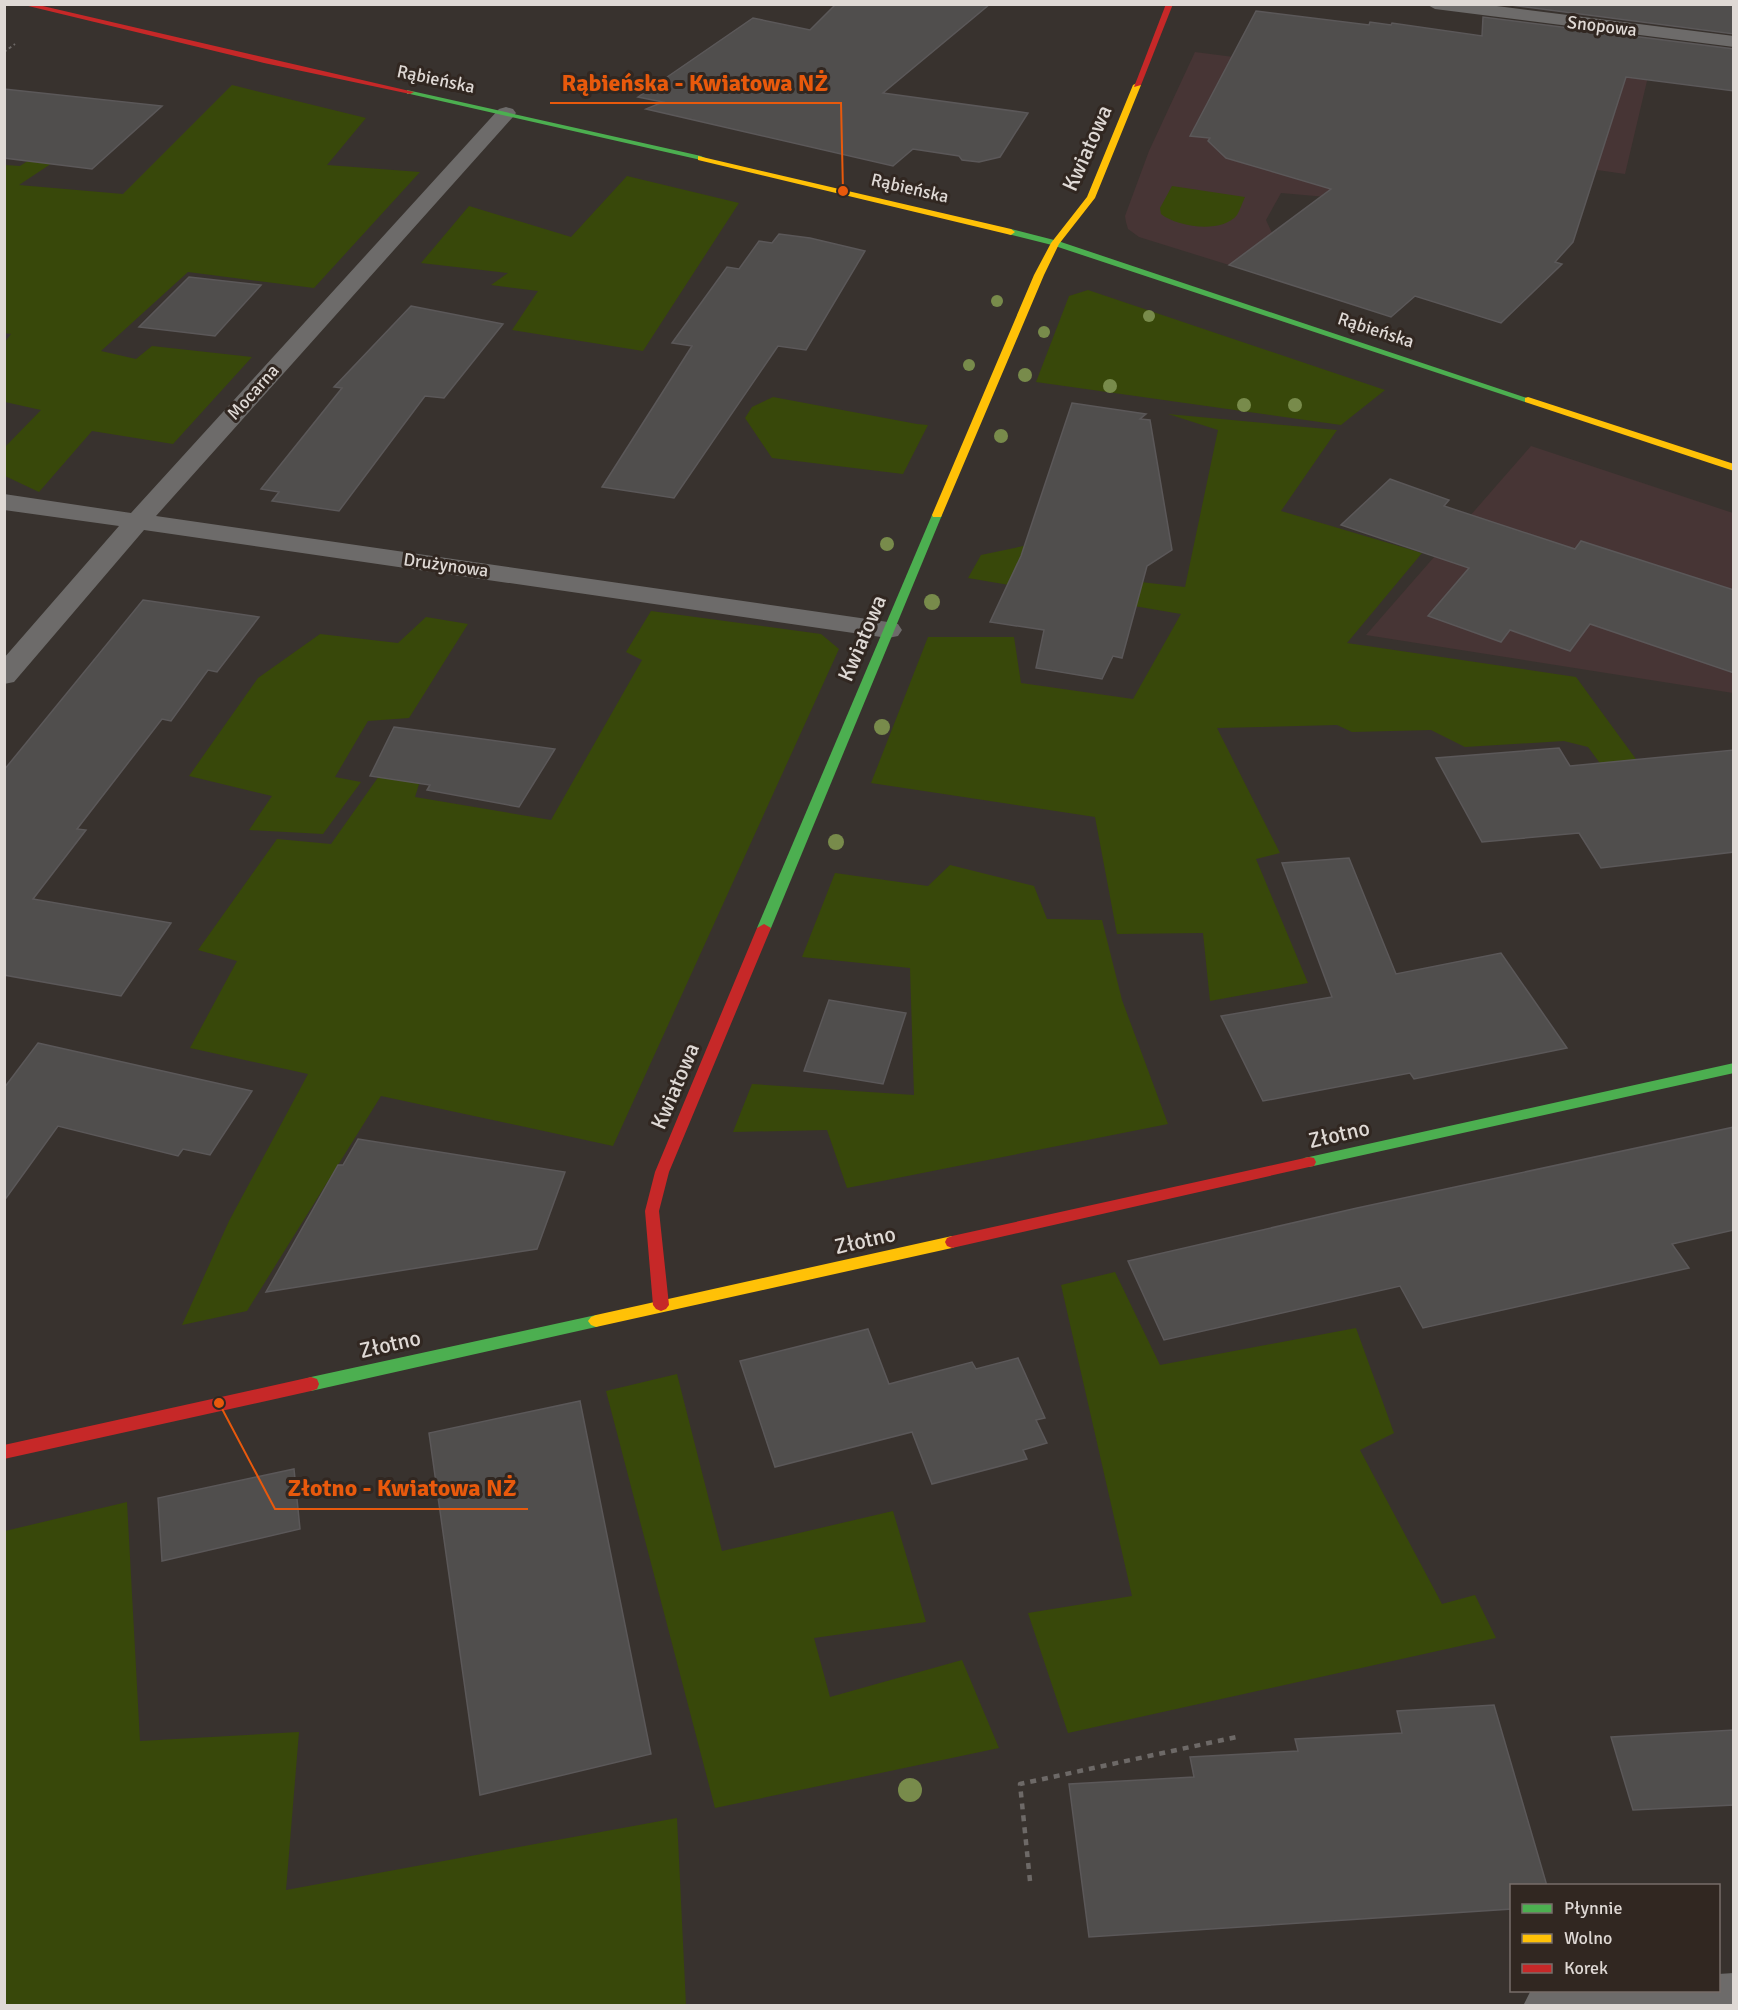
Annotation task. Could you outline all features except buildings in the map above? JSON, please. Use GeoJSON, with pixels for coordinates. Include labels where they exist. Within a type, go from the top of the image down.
{"type":"FeatureCollection","features":[{"type":"Feature","properties":{"kind":"street","name":"Rąbieńska"},"geometry":{"type":"LineString","coordinates":[[23,4],[264,61],[506,113],[866,196],[1055,243],[1734,468]]}},
{"type":"Feature","properties":{"kind":"street","name":"Kwiatowa"},"geometry":{"type":"LineString","coordinates":[[661,1305],[652,1211],[662,1172],[888,630],[1055,243],[1091,198],[1170,4]]}},
{"type":"Feature","properties":{"kind":"street","name":"Snopowa"},"geometry":{"type":"LineString","coordinates":[[1435,4],[1734,42]]}},
{"type":"Feature","properties":{"kind":"street","name":"Mocarna"},"geometry":{"type":"LineString","coordinates":[[4,676],[138,521],[506,113]]}},
{"type":"Feature","properties":{"kind":"street","name":"Drużynowa"},"geometry":{"type":"LineString","coordinates":[[4,502],[888,630]]}},
{"type":"Feature","properties":{"kind":"street","name":"Złotno"},"geometry":{"type":"LineString","coordinates":[[4,1452],[1734,1068]]}},
{"type":"Feature","properties":{"kind":"lane"},"geometry":{"type":"LineString","coordinates":[[1544,2006],[1734,1995]]}},
{"type":"Feature","properties":{"kind":"path"},"geometry":{"type":"LineString","coordinates":[[1030,1881],[1020,1784],[1241,1736]]}},
{"type":"Feature","properties":{"kind":"shaded area"},"geometry":{"type":"Polygon","coordinates":[[[1655,47],[1625,174],[1457,150],[1395,203],[1281,193],[1266,220],[1272,233],[1229,265],[1139,237],[1128,229],[1125,216],[1149,151],[1195,52],[1578,102],[1655,47]]]}},
{"type":"Feature","properties":{"kind":"shaded area"},"geometry":{"type":"Polygon","coordinates":[[[1531,446],[1733,513],[1733,693],[1366,635],[1531,446]]]}},
{"type":"Feature","properties":{"kind":"green space"},"geometry":{"type":"Polygon","coordinates":[[[232,85],[366,118],[327,165],[420,172],[314,288],[188,272],[101,351],[136,359],[152,346],[252,357],[173,444],[92,431],[39,492],[5,476],[5,447],[41,410],[5,402],[5,342],[11,334],[4,333],[5,165],[20,166],[87,122],[105,128],[19,185],[123,194],[232,85]]]}},
{"type":"Feature","properties":{"kind":"green space"},"geometry":{"type":"Polygon","coordinates":[[[627,176],[739,203],[643,351],[512,330],[538,291],[491,285],[508,273],[421,263],[469,206],[571,237],[627,176]]]}},
{"type":"Feature","properties":{"kind":"green space"},"geometry":{"type":"Polygon","coordinates":[[[1172,186],[1245,197],[1237,215],[1230,221],[1221,225],[1199,227],[1168,219],[1161,214],[1160,208],[1172,186]]]}},
{"type":"Feature","properties":{"kind":"green space"},"geometry":{"type":"Polygon","coordinates":[[[1088,290],[1385,390],[1341,425],[1036,382],[1069,296],[1088,290]]]}},
{"type":"Feature","properties":{"kind":"green space"},"geometry":{"type":"Polygon","coordinates":[[[773,397],[928,425],[903,474],[772,458],[745,418],[752,407],[773,397]]]}},
{"type":"Feature","properties":{"kind":"green space"},"geometry":{"type":"Polygon","coordinates":[[[1168,414],[1337,430],[1281,511],[1422,553],[1347,643],[1576,677],[1706,855],[1671,860],[1588,747],[1564,741],[1465,747],[1431,730],[1352,732],[1337,725],[1217,728],[1280,853],[1256,859],[1308,983],[1210,1001],[1203,933],[1117,934],[1095,817],[871,783],[928,637],[1014,637],[1021,683],[1133,699],[1181,614],[968,578],[981,555],[1052,540],[1051,572],[1185,587],[1218,430],[1168,414]]]}},
{"type":"Feature","properties":{"kind":"green space"},"geometry":{"type":"Polygon","coordinates":[[[651,611],[821,634],[839,649],[613,1146],[381,1096],[247,1311],[182,1325],[229,1221],[308,1074],[190,1048],[237,961],[198,950],[277,839],[331,844],[379,776],[420,781],[415,797],[551,820],[642,660],[626,652],[651,611]]]}},
{"type":"Feature","properties":{"kind":"green space"},"geometry":{"type":"Polygon","coordinates":[[[426,617],[468,624],[409,718],[368,721],[335,777],[361,782],[323,834],[249,830],[272,796],[189,776],[258,678],[320,634],[398,643],[426,617]]]}},
{"type":"Feature","properties":{"kind":"green space"},"geometry":{"type":"Polygon","coordinates":[[[950,865],[1034,886],[1047,919],[1102,920],[1122,1000],[1168,1124],[847,1188],[827,1130],[733,1132],[752,1084],[914,1095],[910,968],[802,957],[835,873],[928,886],[950,865]]]}},
{"type":"Feature","properties":{"kind":"green space"},"geometry":{"type":"Polygon","coordinates":[[[1115,1272],[1160,1365],[1356,1328],[1394,1433],[1360,1450],[1442,1604],[1475,1595],[1496,1638],[1068,1733],[1028,1613],[1132,1596],[1061,1285],[1115,1272]]]}},
{"type":"Feature","properties":{"kind":"green space"},"geometry":{"type":"Polygon","coordinates":[[[677,1374],[722,1551],[893,1511],[926,1622],[814,1638],[830,1697],[962,1660],[999,1748],[715,1808],[606,1391],[677,1374]]]}},
{"type":"Feature","properties":{"kind":"green space"},"geometry":{"type":"Polygon","coordinates":[[[127,1502],[140,1741],[299,1732],[286,1890],[677,1818],[686,2005],[5,2005],[5,1531],[127,1502]]]}},
{"type":"Feature","properties":{"kind":"traffic: fast"},"geometry":{"type":"LineString","coordinates":[[410,92],[701,158]]}},
{"type":"Feature","properties":{"kind":"traffic: fast"},"geometry":{"type":"LineString","coordinates":[[1011,232],[1055,243],[1528,400]]}},
{"type":"Feature","properties":{"kind":"traffic: fast"},"geometry":{"type":"LineString","coordinates":[[764,928],[937,515]]}},
{"type":"Feature","properties":{"kind":"traffic: fast"},"geometry":{"type":"LineString","coordinates":[[1309,1162],[1734,1068]]}},
{"type":"Feature","properties":{"kind":"traffic: fast"},"geometry":{"type":"LineString","coordinates":[[311,1384],[596,1321]]}},
{"type":"Feature","properties":{"kind":"traffic: slow"},"geometry":{"type":"LineString","coordinates":[[937,515],[1039,275],[1055,243],[1091,198],[1137,85]]}},
{"type":"Feature","properties":{"kind":"traffic: slow"},"geometry":{"type":"LineString","coordinates":[[701,158],[1011,232]]}},
{"type":"Feature","properties":{"kind":"traffic: slow"},"geometry":{"type":"LineString","coordinates":[[1528,400],[1734,468]]}},
{"type":"Feature","properties":{"kind":"traffic: slow"},"geometry":{"type":"LineString","coordinates":[[596,1321],[952,1242]]}},
{"type":"Feature","properties":{"kind":"traffic: jam"},"geometry":{"type":"LineString","coordinates":[[23,4],[264,61],[410,92]]}},
{"type":"Feature","properties":{"kind":"traffic: jam"},"geometry":{"type":"LineString","coordinates":[[1137,85],[1170,4]]}},
{"type":"Feature","properties":{"kind":"traffic: jam"},"geometry":{"type":"LineString","coordinates":[[661,1305],[652,1211],[662,1172],[764,928]]}},
{"type":"Feature","properties":{"kind":"traffic: jam"},"geometry":{"type":"LineString","coordinates":[[952,1242],[1309,1162]]}},
{"type":"Feature","properties":{"kind":"traffic: jam"},"geometry":{"type":"LineString","coordinates":[[4,1452],[311,1384]]}},
{"type":"Feature","properties":{"kind":"place","name":"Rąbieńska - Kwiatowa NŻ"},"geometry":{"type":"Point","coordinates":[843,191]}},
{"type":"Feature","properties":{"kind":"place","name":"Złotno - Kwiatowa NŻ"},"geometry":{"type":"Point","coordinates":[219,1403]}}]}
